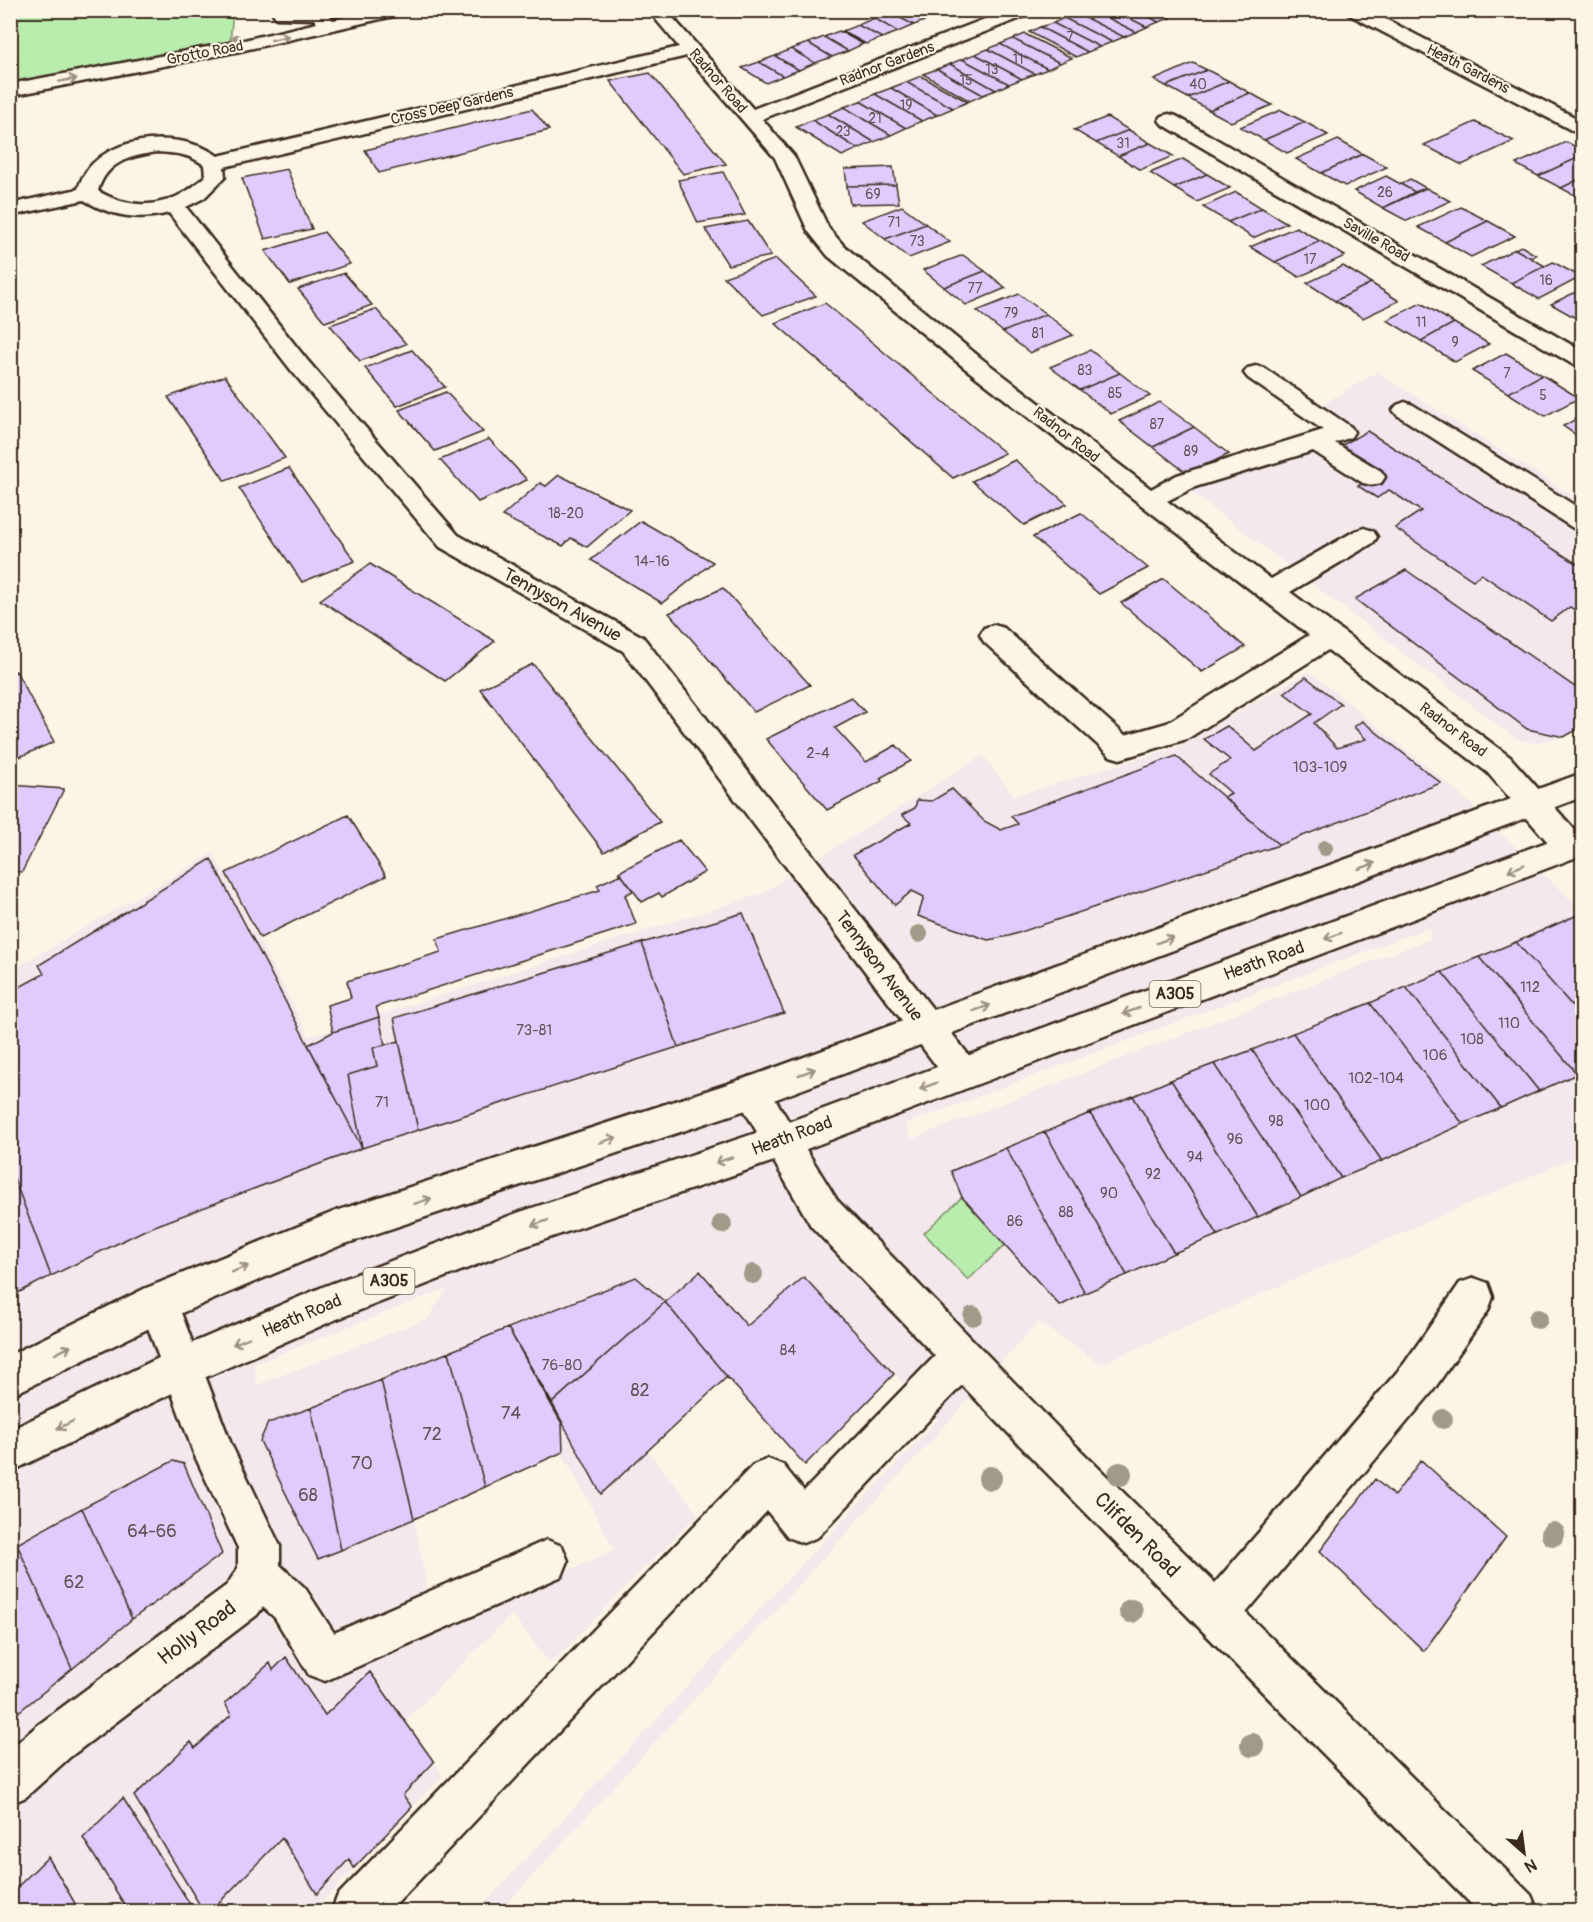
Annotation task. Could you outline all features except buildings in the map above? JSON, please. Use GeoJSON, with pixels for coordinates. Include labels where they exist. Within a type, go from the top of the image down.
{"type":"FeatureCollection","features":[{"type":"Feature","properties":{"kind":"street"},"geometry":{"type":"LineString","coordinates":[[280,10],[282,14],[319,14],[328,27]]}},
{"type":"Feature","properties":{"kind":"street","name":"Grotto Road"},"geometry":{"type":"LineString","coordinates":[[10,90],[240,46],[398,10]]}},
{"type":"Feature","properties":{"kind":"street","name":"Radnor Road"},"geometry":{"type":"LineString","coordinates":[[656,10],[784,156],[819,231],[836,251],[974,364],[1149,500],[1499,765],[1576,844]]}},
{"type":"Feature","properties":{"kind":"street","name":"Radnor Gardens"},"geometry":{"type":"LineString","coordinates":[[750,117],[1024,10]]}},
{"type":"Feature","properties":{"kind":"street","name":"Heath Gardens"},"geometry":{"type":"LineString","coordinates":[[1354,10],[1582,128]]}},
{"type":"Feature","properties":{"kind":"street","name":"Cross Deep Gardens"},"geometry":{"type":"LineString","coordinates":[[214,163],[691,50]]}},
{"type":"Feature","properties":{"kind":"street","name":"Saville Road"},"geometry":{"type":"LineString","coordinates":[[1169,120],[1582,360]]}},
{"type":"Feature","properties":{"kind":"street"},"geometry":{"type":"LineString","coordinates":[[10,210],[87,193],[103,203],[125,210],[154,210],[173,205],[206,189],[215,177],[214,163],[201,152],[183,147],[157,146],[130,149],[107,160],[90,176],[87,193]]}},
{"type":"Feature","properties":{"kind":"street","name":"Tennyson Avenue"},"geometry":{"type":"LineString","coordinates":[[173,205],[299,365],[449,542],[633,644],[962,1073]]}},
{"type":"Feature","properties":{"kind":"street"},"geometry":{"type":"LineString","coordinates":[[1149,500],[1186,481],[1342,432],[1256,373]]}},
{"type":"Feature","properties":{"kind":"street"},"geometry":{"type":"LineString","coordinates":[[1405,410],[1582,522]]}},
{"type":"Feature","properties":{"kind":"street"},"geometry":{"type":"LineString","coordinates":[[1316,442],[1372,477]]}},
{"type":"Feature","properties":{"kind":"street"},"geometry":{"type":"LineString","coordinates":[[1271,591],[1364,537]]}},
{"type":"Feature","properties":{"kind":"street"},"geometry":{"type":"LineString","coordinates":[[994,635],[1120,748],[1177,731],[1329,636]]}},
{"type":"Feature","properties":{"kind":"street"},"geometry":{"type":"LineString","coordinates":[[10,1376],[158,1303],[336,1229],[752,1092],[1582,785]]}},
{"type":"Feature","properties":{"kind":"street","name":"Heath Road"},"geometry":{"type":"LineString","coordinates":[[10,1452],[183,1367],[325,1305],[517,1231],[780,1142],[1576,844]]}},
{"type":"Feature","properties":{"kind":"street","name":"Clifden Road"},"geometry":{"type":"LineString","coordinates":[[752,1092],[824,1213],[962,1357],[1514,1911]]}},
{"type":"Feature","properties":{"kind":"street"},"geometry":{"type":"LineString","coordinates":[[1217,1614],[1418,1378],[1474,1297]]}},
{"type":"Feature","properties":{"kind":"street"},"geometry":{"type":"LineString","coordinates":[[158,1303],[215,1454],[259,1546],[260,1574],[290,1603],[325,1659],[547,1561]]}},
{"type":"Feature","properties":{"kind":"street"},"geometry":{"type":"LineString","coordinates":[[355,1911],[768,1480],[803,1522],[962,1357]]}},
{"type":"Feature","properties":{"kind":"street","name":"Holly Road"},"geometry":{"type":"LineString","coordinates":[[10,1781],[54,1741],[242,1600],[260,1574]]}},
{"type":"Feature","properties":{"kind":"shaded area"},"geometry":{"type":"Polygon","coordinates":[[[1377,372],[1582,502],[1582,727],[1564,737],[1535,743],[1515,738],[1174,479],[1322,431],[1302,417],[1377,372]]]}},
{"type":"Feature","properties":{"kind":"shaded area"},"geometry":{"type":"Polygon","coordinates":[[[1309,671],[1449,784],[1582,910],[1582,1154],[1101,1364],[1038,1322],[500,1911],[477,1911],[938,1419],[894,1374],[805,1465],[726,1377],[648,1451],[698,1514],[550,1664],[512,1614],[406,1720],[443,1775],[314,1911],[11,1911],[10,971],[213,853],[309,1036],[761,894],[983,755],[1014,796],[1175,748],[1309,671]],[[1430,927],[905,1124],[912,1139],[1430,939],[1430,927]],[[448,1288],[254,1364],[257,1385],[427,1319],[448,1288]],[[562,1453],[414,1519],[429,1598],[336,1635],[310,1590],[269,1617],[316,1681],[615,1550],[562,1453]]]}},
{"type":"Feature","properties":{"kind":"green space"},"geometry":{"type":"Polygon","coordinates":[[[11,11],[233,11],[230,43],[11,87],[11,11]]]}},
{"type":"Feature","properties":{"kind":"green space"},"geometry":{"type":"Polygon","coordinates":[[[962,1197],[1005,1245],[968,1280],[924,1233],[962,1197]]]}}]}
